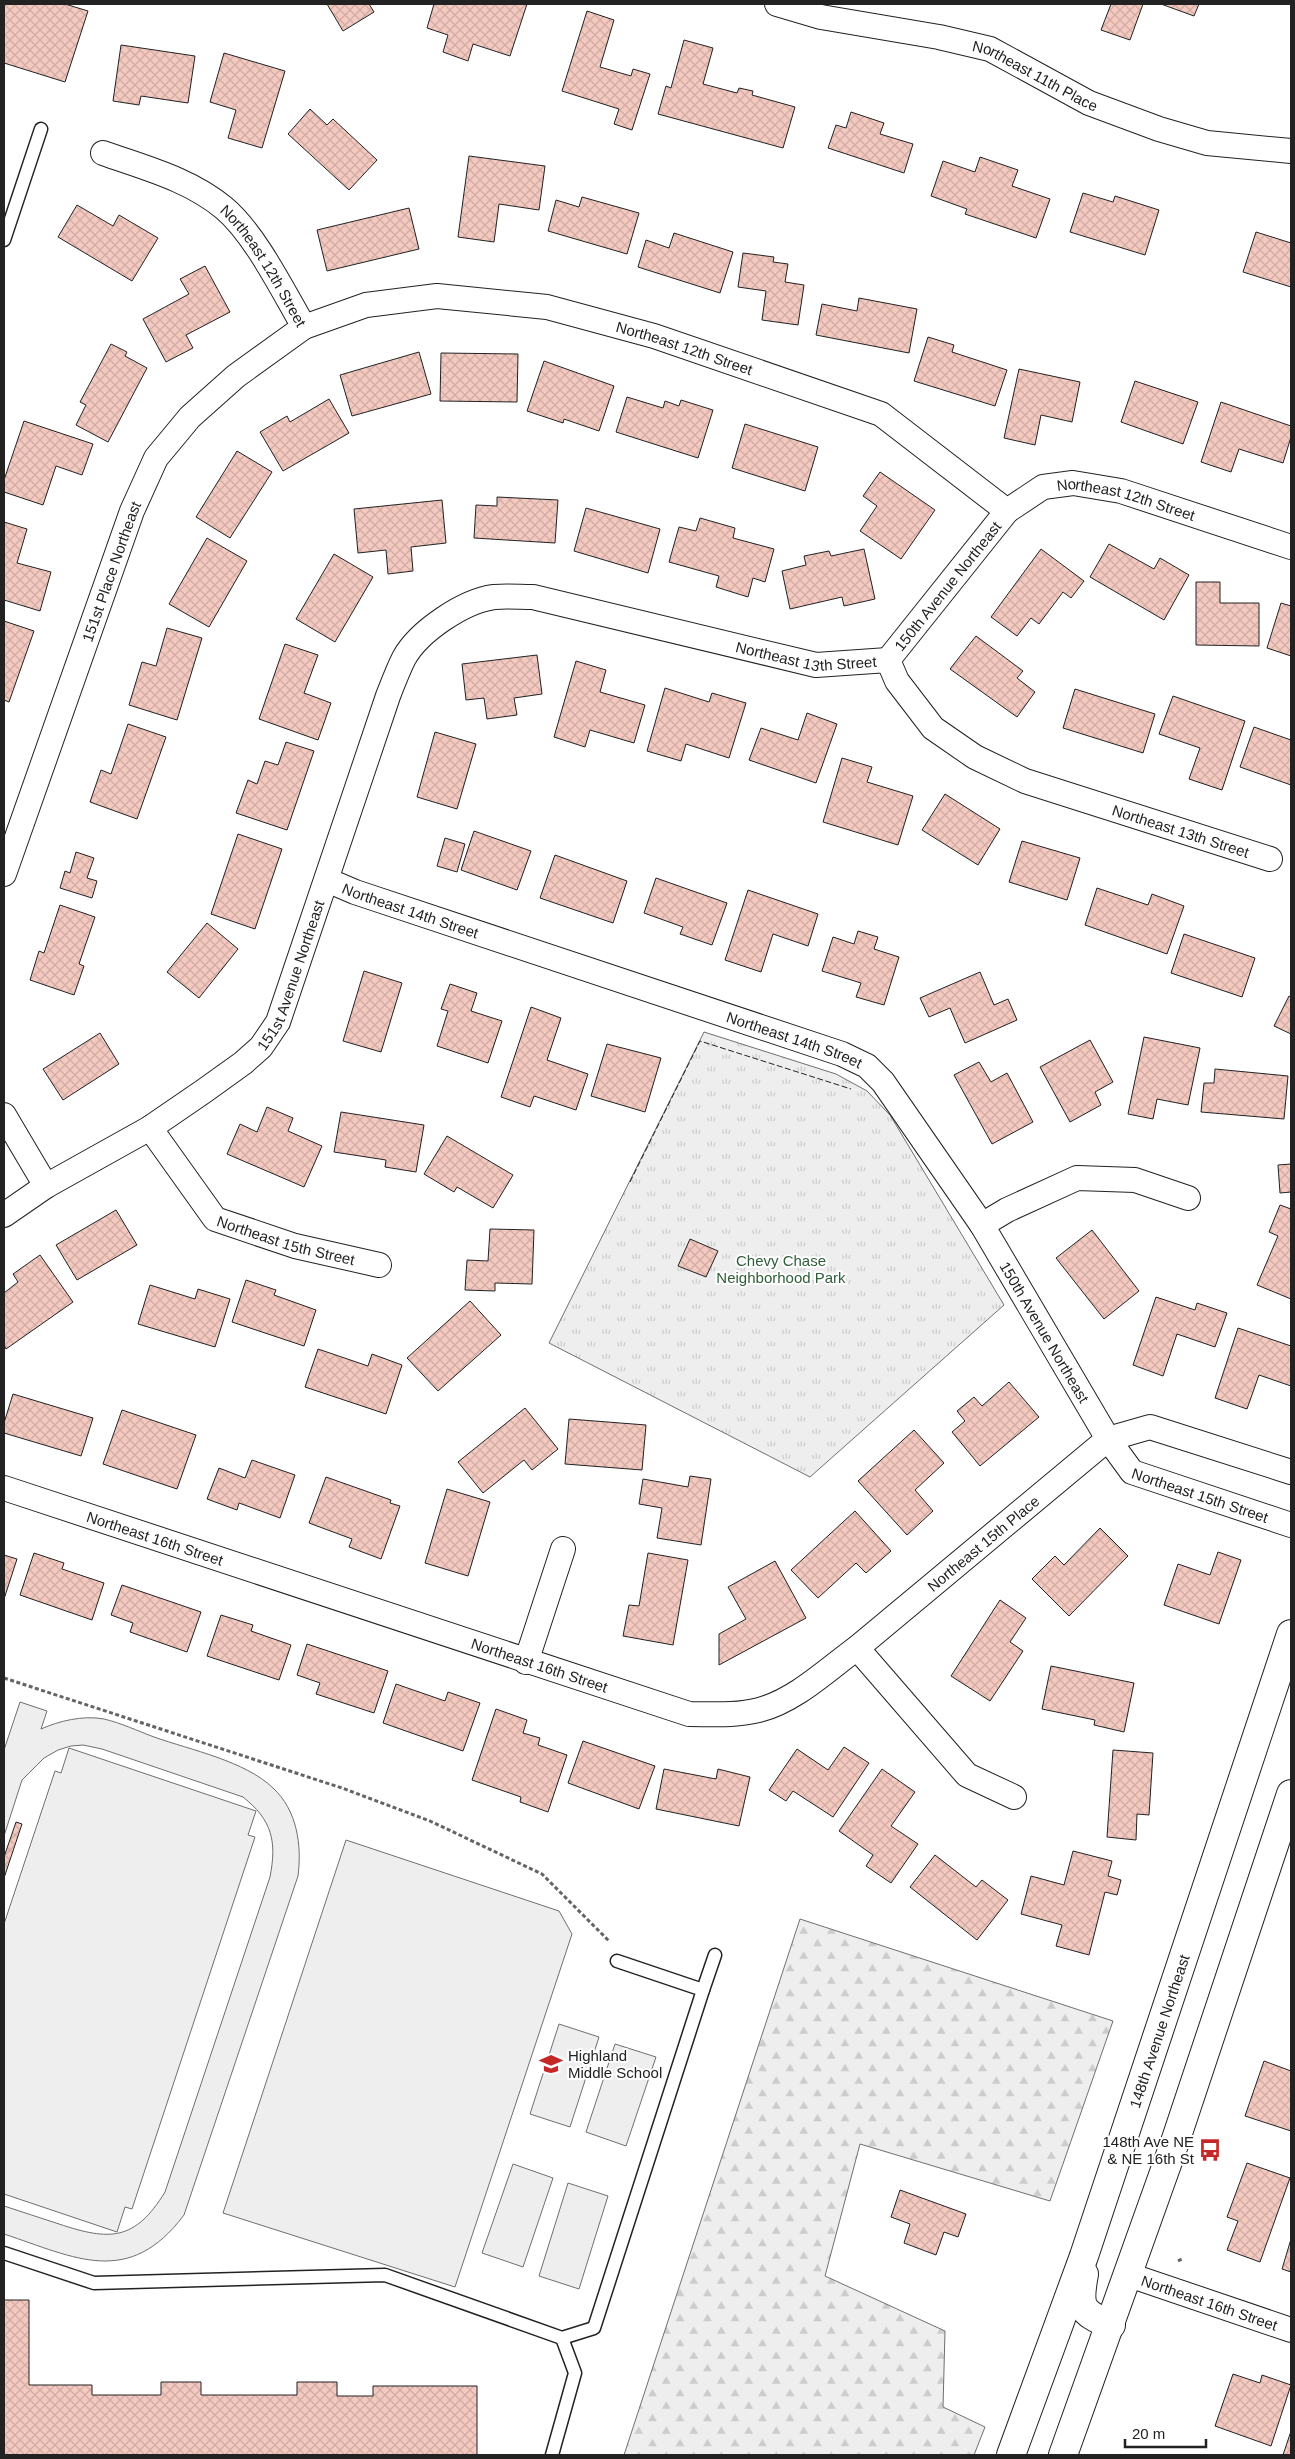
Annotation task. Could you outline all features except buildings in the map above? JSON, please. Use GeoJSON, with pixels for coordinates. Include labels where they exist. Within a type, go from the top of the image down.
{"type":"FeatureCollection","features":[{"type":"Feature","properties":{"kind":"main road","name":"148th Avenue Northeast"},"geometry":{"type":"LineString","coordinates":[[1010,2455],[1098,2214],[1291,1634]]}},
{"type":"Feature","properties":{"kind":"main road"},"geometry":{"type":"LineString","coordinates":[[1063,2455],[1111,2325],[1291,1794]]}},
{"type":"Feature","properties":{"kind":"main road"},"geometry":{"type":"LineString","coordinates":[[1098,2214],[1080,2303],[1085,2312],[1092,2317],[1111,2325]]}},
{"type":"Feature","properties":{"kind":"street","name":"Northeast 11th Place"},"geometry":{"type":"LineString","coordinates":[[777,4],[821,17],[939,37],[990,49],[1089,103],[1159,129],[1207,143],[1291,151]]}},
{"type":"Feature","properties":{"kind":"street","name":"Northeast 12th Street"},"geometry":{"type":"LineString","coordinates":[[103,154],[177,178],[224,208],[257,247],[304,327],[366,305],[437,296],[547,307],[654,336],[881,414],[1007,511],[1043,487],[1073,483],[1121,491],[1291,547]]}},
{"type":"Feature","properties":{"kind":"street","name":"151st Place Northeast"},"geometry":{"type":"LineString","coordinates":[[4,874],[132,510],[156,458],[190,417],[236,376],[304,327]]}},
{"type":"Feature","properties":{"kind":"street","name":"150th Avenue Northeast"},"geometry":{"type":"LineString","coordinates":[[888,660],[1007,511]]}},
{"type":"Feature","properties":{"kind":"street","name":"Northeast 13th Street"},"geometry":{"type":"LineString","coordinates":[[439,622],[464,607],[493,597],[533,597],[816,665],[888,660],[897,681],[933,728],[975,757],[1025,780],[1270,859]]}},
{"type":"Feature","properties":{"kind":"street","name":"151st Avenue Northeast"},"geometry":{"type":"LineString","coordinates":[[4,1216],[46,1186],[150,1128],[243,1064],[261,1047],[278,1022],[388,696],[405,656],[420,638],[439,622]]}},
{"type":"Feature","properties":{"kind":"street","name":"Northeast 14th Street"},"geometry":{"type":"LineString","coordinates":[[327,880],[355,892],[842,1054],[867,1066],[883,1082],[982,1225]]}},
{"type":"Feature","properties":{"kind":"street"},"geometry":{"type":"LineString","coordinates":[[4,1115],[46,1186]]}},
{"type":"Feature","properties":{"kind":"street","name":"Northeast 15th Street"},"geometry":{"type":"LineString","coordinates":[[150,1128],[215,1219],[295,1246],[379,1265]]}},
{"type":"Feature","properties":{"kind":"street"},"geometry":{"type":"LineString","coordinates":[[982,1225],[1007,1210],[1078,1178],[1134,1180],[1188,1198]]}},
{"type":"Feature","properties":{"kind":"street","name":"150th Avenue Northeast"},"geometry":{"type":"LineString","coordinates":[[982,1225],[1108,1439]]}},
{"type":"Feature","properties":{"kind":"street"},"geometry":{"type":"LineString","coordinates":[[1108,1439],[1150,1427],[1291,1472]]}},
{"type":"Feature","properties":{"kind":"street","name":"Northeast 15th Street"},"geometry":{"type":"LineString","coordinates":[[1108,1439],[1132,1472],[1291,1525]]}},
{"type":"Feature","properties":{"kind":"street","name":"Northeast 15th Place"},"geometry":{"type":"LineString","coordinates":[[857,1648],[1108,1439]]}},
{"type":"Feature","properties":{"kind":"street","name":"Northeast 16th Street"},"geometry":{"type":"LineString","coordinates":[[4,1488],[526,1662],[689,1714],[730,1715],[760,1710],[792,1695],[857,1648]]}},
{"type":"Feature","properties":{"kind":"street"},"geometry":{"type":"LineString","coordinates":[[526,1662],[563,1549]]}},
{"type":"Feature","properties":{"kind":"street"},"geometry":{"type":"LineString","coordinates":[[857,1648],[967,1775],[1014,1797]]}},
{"type":"Feature","properties":{"kind":"street","name":"Northeast 16th Street"},"geometry":{"type":"LineString","coordinates":[[1128,2275],[1291,2330]]}},
{"type":"Feature","properties":{"kind":"lane"},"geometry":{"type":"LineString","coordinates":[[4,240],[41,128]]}},
{"type":"Feature","properties":{"kind":"lane"},"geometry":{"type":"LineString","coordinates":[[4,2253],[94,2283],[385,2275],[562,2338],[594,2328],[714,1955]]}},
{"type":"Feature","properties":{"kind":"lane"},"geometry":{"type":"LineString","coordinates":[[617,1961],[703,1990]]}},
{"type":"Feature","properties":{"kind":"lane"},"geometry":{"type":"LineString","coordinates":[[552,2455],[575,2373],[562,2338]]}},
{"type":"Feature","properties":{"kind":"path"},"geometry":{"type":"LineString","coordinates":[[4,1678],[342,1788],[430,1821],[495,1851],[542,1874],[614,1947],[617,1961]]}},
{"type":"Feature","properties":{"kind":"green space","name":"Chevy Chase Neighborhood Park"},"geometry":{"type":"Polygon","coordinates":[[[704,1032],[836,1074],[867,1091],[890,1115],[1004,1305],[810,1477],[549,1343],[704,1032]]]}},
{"type":"Feature","properties":{"kind":"green space"},"geometry":{"type":"Polygon","coordinates":[[[20,1702],[47,1711],[41,1729],[71,1720],[104,1719],[233,1763],[248,1770],[273,1788],[288,1807],[296,1829],[299,1852],[298,1876],[184,2215],[163,2238],[143,2252],[122,2259],[100,2261],[78,2258],[4,2234],[4,2206],[77,2230],[107,2234],[120,2233],[132,2228],[154,2208],[165,2192],[270,1877],[273,1853],[272,1842],[266,1823],[253,1806],[243,1797],[102,1749],[83,1745],[58,1750],[44,1758],[22,1780],[4,1836],[4,1750],[20,1702]]]}},
{"type":"Feature","properties":{"kind":"green space"},"geometry":{"type":"Polygon","coordinates":[[[69,1748],[256,1811],[248,1835],[255,1837],[132,2209],[125,2207],[117,2232],[4,2194],[4,1924],[55,1771],[61,1773],[69,1748]]]}},
{"type":"Feature","properties":{"kind":"green space"},"geometry":{"type":"Polygon","coordinates":[[[346,1840],[559,1911],[572,1934],[455,2287],[223,2213],[346,1840]]]}},
{"type":"Feature","properties":{"kind":"green space"},"geometry":{"type":"Polygon","coordinates":[[[800,1919],[1113,2021],[1050,2201],[860,2144],[825,2276],[945,2331],[943,2407],[985,2427],[974,2455],[624,2455],[800,1919]]]}},
{"type":"Feature","properties":{"kind":"green space"},"geometry":{"type":"Polygon","coordinates":[[[559,2024],[599,2037],[570,2127],[530,2114],[559,2024]]]}},
{"type":"Feature","properties":{"kind":"green space"},"geometry":{"type":"Polygon","coordinates":[[[615,2044],[656,2057],[626,2146],[586,2132],[615,2044]]]}},
{"type":"Feature","properties":{"kind":"green space"},"geometry":{"type":"Polygon","coordinates":[[[513,2164],[553,2178],[523,2267],[482,2253],[513,2164]]]}},
{"type":"Feature","properties":{"kind":"green space"},"geometry":{"type":"Polygon","coordinates":[[[568,2183],[608,2196],[579,2289],[539,2276],[568,2183]]]}},
{"type":"Feature","properties":{"kind":"fence"},"geometry":{"type":"LineString","coordinates":[[630,1182],[700,1041],[851,1089]]}},
{"type":"Feature","properties":{"kind":"place","name":"Highland Middle School"},"geometry":{"type":"Point","coordinates":[551,2064]}},
{"type":"Feature","properties":{"kind":"place","name":"148th Ave NE & NE 16th St"},"geometry":{"type":"Point","coordinates":[1210,2150]}}]}
